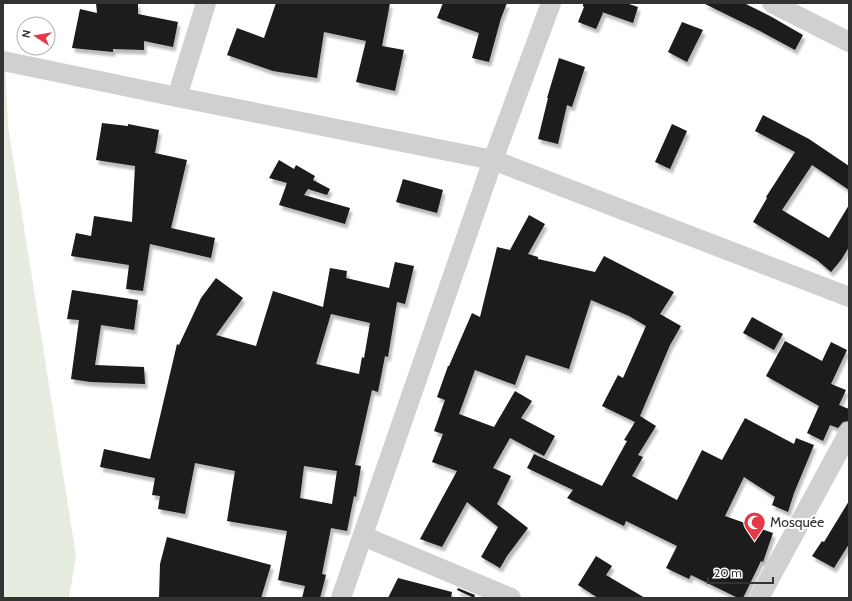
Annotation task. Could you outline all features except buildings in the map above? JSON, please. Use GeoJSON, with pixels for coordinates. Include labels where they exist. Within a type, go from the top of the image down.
{"type":"FeatureCollection","features":[{"type":"Feature","properties":{"kind":"street"},"geometry":{"type":"LineString","coordinates":[[177,97],[206,3]]}},
{"type":"Feature","properties":{"kind":"street"},"geometry":{"type":"LineString","coordinates":[[341,598],[493,160],[551,3]]}},
{"type":"Feature","properties":{"kind":"street"},"geometry":{"type":"LineString","coordinates":[[772,3],[849,42]]}},
{"type":"Feature","properties":{"kind":"street"},"geometry":{"type":"LineString","coordinates":[[3,61],[493,160],[849,296]]}},
{"type":"Feature","properties":{"kind":"street"},"geometry":{"type":"LineString","coordinates":[[758,598],[849,432]]}},
{"type":"Feature","properties":{"kind":"street"},"geometry":{"type":"LineString","coordinates":[[363,536],[510,598]]}},
{"type":"Feature","properties":{"kind":"shaded area"},"geometry":{"type":"Polygon","coordinates":[[[3,18],[8,126],[76,556],[69,598],[3,598],[3,18]]]}},
{"type":"Feature","properties":{"kind":"place","name":"Mosquée"},"geometry":{"type":"Point","coordinates":[754,542]}}]}
